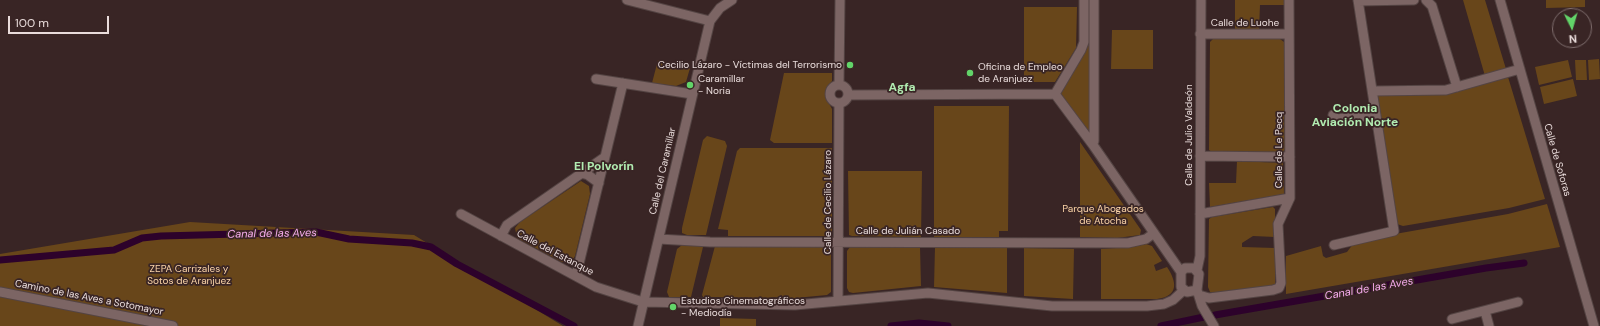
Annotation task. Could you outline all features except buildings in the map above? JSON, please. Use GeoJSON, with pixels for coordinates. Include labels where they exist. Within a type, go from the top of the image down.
{"type":"FeatureCollection","features":[{"type":"Feature","properties":{"kind":"street"},"geometry":{"type":"LineString","coordinates":[[627,0],[710,21],[720,8],[732,0]]}},
{"type":"Feature","properties":{"kind":"street"},"geometry":{"type":"LineString","coordinates":[[839,85],[840,0]]}},
{"type":"Feature","properties":{"kind":"street"},"geometry":{"type":"LineString","coordinates":[[1055,94],[1081,50],[1084,42],[1084,0]]}},
{"type":"Feature","properties":{"kind":"street"},"geometry":{"type":"LineString","coordinates":[[1091,142],[1094,140],[1094,0]]}},
{"type":"Feature","properties":{"kind":"street","name":"Calle de Julio Valdeón"},"geometry":{"type":"LineString","coordinates":[[1197,270],[1200,256],[1201,0]]}},
{"type":"Feature","properties":{"kind":"street","name":"Calle de Le Pecq"},"geometry":{"type":"LineString","coordinates":[[1198,292],[1209,298],[1274,290],[1279,288],[1281,283],[1278,224],[1290,198],[1289,0]]}},
{"type":"Feature","properties":{"kind":"street"},"geometry":{"type":"LineString","coordinates":[[1334,245],[1394,231],[1358,0],[1414,0]]}},
{"type":"Feature","properties":{"kind":"street"},"geometry":{"type":"LineString","coordinates":[[1426,0],[1432,6],[1457,87]]}},
{"type":"Feature","properties":{"kind":"street","name":"Calle de Soforas"},"geometry":{"type":"LineString","coordinates":[[1500,0],[1594,326]]}},
{"type":"Feature","properties":{"kind":"street","name":"Calle del Caramillar"},"geometry":{"type":"LineString","coordinates":[[638,326],[710,21]]}},
{"type":"Feature","properties":{"kind":"street","name":"Calle de Luohe"},"geometry":{"type":"LineString","coordinates":[[1200,34],[1289,34]]}},
{"type":"Feature","properties":{"kind":"street"},"geometry":{"type":"LineString","coordinates":[[1373,91],[1434,92],[1457,87],[1520,68]]}},
{"type":"Feature","properties":{"kind":"street"},"geometry":{"type":"LineString","coordinates":[[596,79],[692,94]]}},
{"type":"Feature","properties":{"kind":"street"},"geometry":{"type":"LineString","coordinates":[[576,276],[623,83]]}},
{"type":"Feature","properties":{"kind":"street"},"geometry":{"type":"LineString","coordinates":[[839,85],[846,88],[848,95],[845,101],[839,103],[833,100],[830,94],[833,88],[839,85]]}},
{"type":"Feature","properties":{"kind":"street"},"geometry":{"type":"LineString","coordinates":[[848,95],[1055,94]]}},
{"type":"Feature","properties":{"kind":"street"},"geometry":{"type":"LineString","coordinates":[[1055,94],[1091,142],[1181,272],[1181,283],[1184,290],[1187,292],[1198,292]]}},
{"type":"Feature","properties":{"kind":"street","name":"Calle de Cecilio Lázaro"},"geometry":{"type":"LineString","coordinates":[[838,300],[839,103]]}},
{"type":"Feature","properties":{"kind":"street"},"geometry":{"type":"LineString","coordinates":[[1333,115],[1336,119],[1376,116]]}},
{"type":"Feature","properties":{"kind":"street"},"geometry":{"type":"LineString","coordinates":[[1200,156],[1290,157]]}},
{"type":"Feature","properties":{"kind":"street"},"geometry":{"type":"LineString","coordinates":[[501,236],[507,225],[605,157]]}},
{"type":"Feature","properties":{"kind":"street"},"geometry":{"type":"LineString","coordinates":[[581,173],[588,175],[599,183]]}},
{"type":"Feature","properties":{"kind":"street"},"geometry":{"type":"LineString","coordinates":[[1200,214],[1290,198]]}},
{"type":"Feature","properties":{"kind":"street","name":"Calle del Estanque"},"geometry":{"type":"LineString","coordinates":[[461,214],[596,287],[643,302],[795,305],[928,293],[1052,306],[1147,306],[1164,304],[1174,300],[1184,290]]}},
{"type":"Feature","properties":{"kind":"street","name":"Calle de Julián Casado"},"geometry":{"type":"LineString","coordinates":[[659,239],[710,242],[1128,243],[1146,239],[1154,233]]}},
{"type":"Feature","properties":{"kind":"street"},"geometry":{"type":"LineString","coordinates":[[1181,272],[1190,268],[1197,270],[1199,274],[1198,292],[1202,306],[1214,326]]}},
{"type":"Feature","properties":{"kind":"street","name":"Camino de las Aves a Sotomayor"},"geometry":{"type":"LineString","coordinates":[[0,292],[173,326]]}},
{"type":"Feature","properties":{"kind":"street"},"geometry":{"type":"LineString","coordinates":[[1452,319],[1518,302]]}},
{"type":"Feature","properties":{"kind":"street"},"geometry":{"type":"LineString","coordinates":[[1484,311],[1489,326]]}},
{"type":"Feature","properties":{"kind":"green space"},"geometry":{"type":"Polygon","coordinates":[[[1235,0],[1284,0],[1284,5],[1260,5],[1259,30],[1235,30],[1235,0]]]}},
{"type":"Feature","properties":{"kind":"green space"},"geometry":{"type":"Polygon","coordinates":[[[1463,0],[1485,0],[1506,69],[1485,76],[1463,0]]]}},
{"type":"Feature","properties":{"kind":"green space"},"geometry":{"type":"Polygon","coordinates":[[[1546,0],[1585,0],[1585,7],[1546,8],[1546,0]]]}},
{"type":"Feature","properties":{"kind":"green space"},"geometry":{"type":"Polygon","coordinates":[[[1091,5],[1091,131],[1086,133],[1060,96],[1060,90],[1082,54],[1087,6],[1091,5]]]}},
{"type":"Feature","properties":{"kind":"green space"},"geometry":{"type":"Polygon","coordinates":[[[1024,7],[1077,7],[1076,48],[1055,82],[1024,82],[1024,7]]]}},
{"type":"Feature","properties":{"kind":"green space"},"geometry":{"type":"Polygon","coordinates":[[[1112,30],[1153,30],[1153,69],[1111,69],[1112,30]]]}},
{"type":"Feature","properties":{"kind":"green space"},"geometry":{"type":"Polygon","coordinates":[[[1214,38],[1280,39],[1284,42],[1285,149],[1282,153],[1212,152],[1209,150],[1210,42],[1214,38]]]}},
{"type":"Feature","properties":{"kind":"green space"},"geometry":{"type":"Polygon","coordinates":[[[1599,59],[1600,79],[1589,80],[1588,60],[1599,59]]]}},
{"type":"Feature","properties":{"kind":"green space"},"geometry":{"type":"Polygon","coordinates":[[[658,60],[690,68],[686,82],[676,86],[652,83],[658,60]]]}},
{"type":"Feature","properties":{"kind":"green space"},"geometry":{"type":"Polygon","coordinates":[[[1568,60],[1572,77],[1539,85],[1535,67],[1568,60]]]}},
{"type":"Feature","properties":{"kind":"green space"},"geometry":{"type":"Polygon","coordinates":[[[1575,60],[1586,60],[1587,80],[1576,80],[1575,60]]]}},
{"type":"Feature","properties":{"kind":"green space"},"geometry":{"type":"Polygon","coordinates":[[[784,73],[832,73],[832,81],[826,89],[825,96],[832,109],[832,143],[774,143],[770,140],[784,73]]]}},
{"type":"Feature","properties":{"kind":"green space"},"geometry":{"type":"Polygon","coordinates":[[[1508,77],[1545,199],[1509,208],[1403,226],[1397,224],[1377,95],[1436,94],[1508,77]]]}},
{"type":"Feature","properties":{"kind":"green space"},"geometry":{"type":"Polygon","coordinates":[[[1573,79],[1577,96],[1544,104],[1540,87],[1573,79]]]}},
{"type":"Feature","properties":{"kind":"green space"},"geometry":{"type":"Polygon","coordinates":[[[934,106],[1009,106],[1008,231],[999,231],[999,237],[934,237],[934,106]]]}},
{"type":"Feature","properties":{"kind":"green space"},"geometry":{"type":"Polygon","coordinates":[[[707,136],[725,141],[727,146],[706,235],[687,235],[682,233],[682,228],[703,140],[707,136]]]}},
{"type":"Feature","properties":{"kind":"green space","name":"Parque Abogados de Atocha"},"geometry":{"type":"Polygon","coordinates":[[[1080,142],[1141,230],[1140,235],[1117,238],[1080,237],[1080,142]]]}},
{"type":"Feature","properties":{"kind":"green space"},"geometry":{"type":"Polygon","coordinates":[[[740,148],[832,148],[832,231],[830,235],[728,236],[728,230],[718,229],[737,151],[740,148]]]}},
{"type":"Feature","properties":{"kind":"green space"},"geometry":{"type":"Polygon","coordinates":[[[1237,161],[1283,163],[1284,194],[1210,207],[1209,183],[1236,183],[1237,161]]]}},
{"type":"Feature","properties":{"kind":"green space"},"geometry":{"type":"Polygon","coordinates":[[[848,171],[922,171],[921,237],[849,235],[848,171]]]}},
{"type":"Feature","properties":{"kind":"green space"},"geometry":{"type":"Polygon","coordinates":[[[581,181],[589,186],[590,194],[575,256],[572,261],[562,262],[517,238],[515,228],[520,222],[581,181]]]}},
{"type":"Feature","properties":{"kind":"green space"},"geometry":{"type":"Polygon","coordinates":[[[1547,204],[1560,247],[1286,294],[1286,256],[1321,246],[1323,256],[1326,258],[1347,252],[1353,244],[1395,234],[1508,214],[1547,204]]]}},
{"type":"Feature","properties":{"kind":"green space"},"geometry":{"type":"Polygon","coordinates":[[[1273,207],[1275,209],[1275,237],[1253,236],[1242,243],[1242,247],[1275,248],[1275,284],[1272,286],[1214,293],[1210,292],[1208,287],[1209,219],[1212,217],[1273,207]]]}},
{"type":"Feature","properties":{"kind":"green space","name":"ZEPA Carrizales y Sotos de Aranjuez"},"geometry":{"type":"Polygon","coordinates":[[[190,222],[414,235],[563,326],[0,326],[0,254],[190,222]]]}},
{"type":"Feature","properties":{"kind":"green space"},"geometry":{"type":"Polygon","coordinates":[[[1146,244],[1152,246],[1162,261],[1154,265],[1156,271],[1167,267],[1173,278],[1174,288],[1172,292],[1169,295],[1157,299],[1101,299],[1101,249],[1132,247],[1146,244]]]}},
{"type":"Feature","properties":{"kind":"green space"},"geometry":{"type":"Polygon","coordinates":[[[682,245],[701,245],[703,247],[691,297],[669,297],[667,292],[677,249],[682,245]]]}},
{"type":"Feature","properties":{"kind":"green space"},"geometry":{"type":"Polygon","coordinates":[[[715,246],[828,247],[831,251],[831,292],[827,295],[795,298],[703,297],[702,295],[715,246]]]}},
{"type":"Feature","properties":{"kind":"green space"},"geometry":{"type":"Polygon","coordinates":[[[850,247],[920,247],[921,286],[853,293],[849,292],[847,288],[847,251],[850,247]]]}},
{"type":"Feature","properties":{"kind":"green space"},"geometry":{"type":"Polygon","coordinates":[[[935,247],[1007,247],[1007,293],[934,287],[935,247]]]}},
{"type":"Feature","properties":{"kind":"green space"},"geometry":{"type":"Polygon","coordinates":[[[1024,248],[1074,249],[1073,299],[1024,296],[1024,248]]]}},
{"type":"Feature","properties":{"kind":"green space"},"geometry":{"type":"Polygon","coordinates":[[[720,318],[756,319],[756,326],[720,326],[720,318]]]}},
{"type":"Feature","properties":{"kind":"waterway","name":"Canal de las Aves"},"geometry":{"type":"LineString","coordinates":[[0,260],[114,250],[142,238],[161,236],[316,232],[349,239],[412,243],[431,247],[457,264],[574,326]]}},
{"type":"Feature","properties":{"kind":"waterway","name":"Canal de las Aves"},"geometry":{"type":"LineString","coordinates":[[1215,315],[1486,268],[1524,263]]}},
{"type":"Feature","properties":{"kind":"waterway","name":"Canal de las Aves"},"geometry":{"type":"LineString","coordinates":[[1161,326],[1204,317]]}},
{"type":"Feature","properties":{"kind":"waterway","name":"Canal de las Aves"},"geometry":{"type":"LineString","coordinates":[[891,326],[919,323],[948,326]]}},
{"type":"Feature","properties":{"kind":"place","name":"Cecilio Lázaro - Víctimas del Terrorismo"},"geometry":{"type":"Point","coordinates":[850,65]}},
{"type":"Feature","properties":{"kind":"place","name":"Oficina de Empleo de Aranjuez"},"geometry":{"type":"Point","coordinates":[970,73]}},
{"type":"Feature","properties":{"kind":"place","name":"Caramillar - Noria"},"geometry":{"type":"Point","coordinates":[690,85]}},
{"type":"Feature","properties":{"kind":"place","name":"Estudios Cinematográficos - Mediodía"},"geometry":{"type":"Point","coordinates":[673,307]}},
{"type":"Feature","properties":{"kind":"district","name":"Agfa"},"geometry":{"type":"Point","coordinates":[902,88]}},
{"type":"Feature","properties":{"kind":"district","name":"Colonia Aviación Norte"},"geometry":{"type":"Point","coordinates":[1355,116]}},
{"type":"Feature","properties":{"kind":"district","name":"El Polvorín"},"geometry":{"type":"Point","coordinates":[604,167]}}]}
